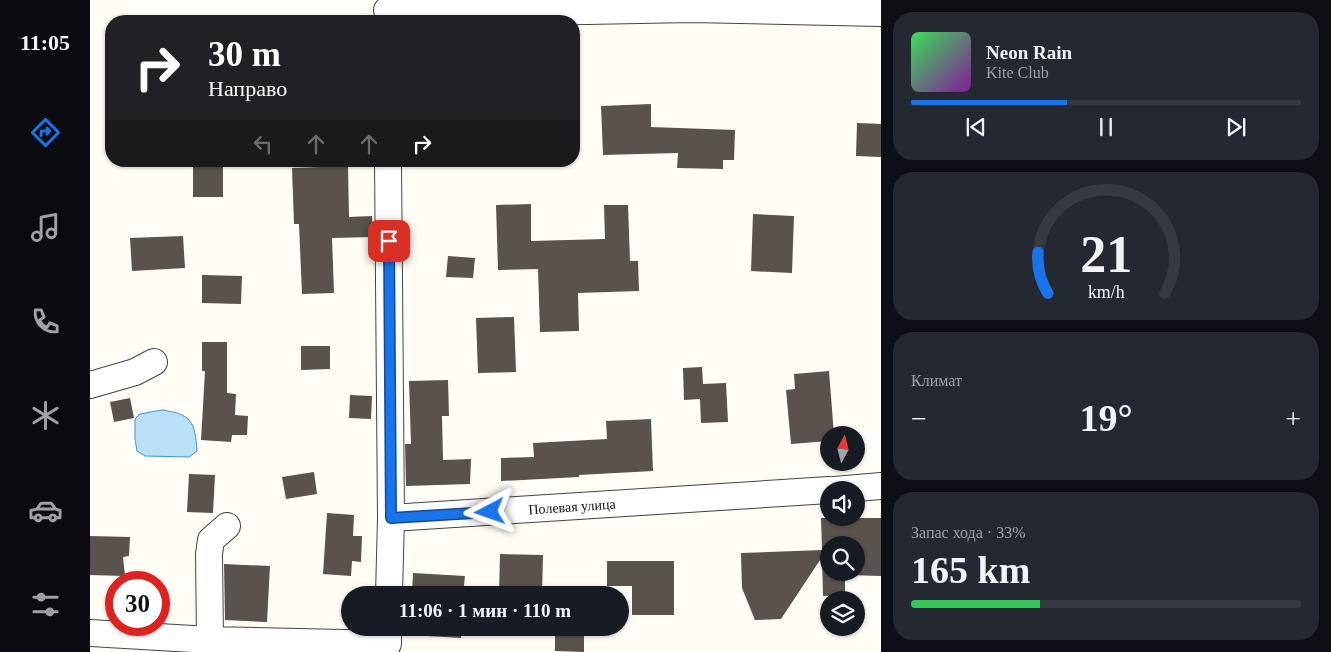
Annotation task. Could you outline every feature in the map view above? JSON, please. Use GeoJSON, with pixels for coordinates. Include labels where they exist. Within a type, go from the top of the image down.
{"type":"FeatureCollection","features":[{"type":"Feature","properties":{"kind":"street"},"geometry":{"type":"LineString","coordinates":[[387,11],[476,13],[692,9],[881,12]]}},
{"type":"Feature","properties":{"kind":"street"},"geometry":{"type":"LineString","coordinates":[[388,167],[391,518],[389,586]]}},
{"type":"Feature","properties":{"kind":"street"},"geometry":{"type":"LineString","coordinates":[[90,385],[135,372],[154,362]]}},
{"type":"Feature","properties":{"kind":"street"},"geometry":{"type":"LineString","coordinates":[[865,487],[881,486]]}},
{"type":"Feature","properties":{"kind":"street","name":"Полевая улица"},"geometry":{"type":"LineString","coordinates":[[391,518],[820,491]]}},
{"type":"Feature","properties":{"kind":"street"},"geometry":{"type":"LineString","coordinates":[[210,640],[208,554],[211,540],[227,526]]}},
{"type":"Feature","properties":{"kind":"street"},"geometry":{"type":"LineString","coordinates":[[90,633],[210,640],[388,644],[388,636]]}},
{"type":"Feature","properties":{"kind":"water"},"geometry":{"type":"Polygon","coordinates":[[[162,410],[185,417],[193,426],[197,451],[189,457],[145,456],[137,451],[135,419],[140,414],[162,410]]]}},
{"type":"Feature","properties":{"kind":"building"},"geometry":{"type":"Polygon","coordinates":[[[651,104],[651,127],[735,130],[734,160],[723,160],[723,169],[677,168],[678,153],[603,155],[601,106],[651,104]]]}},
{"type":"Feature","properties":{"kind":"building"},"geometry":{"type":"Polygon","coordinates":[[[857,123],[881,124],[881,157],[856,156],[857,123]]]}},
{"type":"Feature","properties":{"kind":"building"},"geometry":{"type":"Polygon","coordinates":[[[193,167],[223,167],[223,197],[193,197],[193,167]]]}},
{"type":"Feature","properties":{"kind":"building"},"geometry":{"type":"Polygon","coordinates":[[[348,167],[349,217],[372,216],[373,237],[332,238],[334,293],[302,294],[299,224],[294,224],[292,168],[348,167]]]}},
{"type":"Feature","properties":{"kind":"building"},"geometry":{"type":"Polygon","coordinates":[[[531,204],[531,241],[605,239],[604,205],[628,205],[630,261],[638,261],[639,291],[578,293],[579,331],[540,332],[538,269],[498,270],[496,205],[531,204]]]}},
{"type":"Feature","properties":{"kind":"building"},"geometry":{"type":"Polygon","coordinates":[[[753,214],[794,216],[792,273],[751,271],[753,214]]]}},
{"type":"Feature","properties":{"kind":"building"},"geometry":{"type":"Polygon","coordinates":[[[183,236],[185,268],[132,271],[130,238],[183,236]]]}},
{"type":"Feature","properties":{"kind":"building"},"geometry":{"type":"Polygon","coordinates":[[[448,256],[475,258],[473,278],[446,277],[448,256]]]}},
{"type":"Feature","properties":{"kind":"building"},"geometry":{"type":"Polygon","coordinates":[[[202,275],[242,276],[241,304],[202,303],[202,275]]]}},
{"type":"Feature","properties":{"kind":"building"},"geometry":{"type":"Polygon","coordinates":[[[514,317],[516,372],[478,373],[476,318],[514,317]]]}},
{"type":"Feature","properties":{"kind":"building"},"geometry":{"type":"Polygon","coordinates":[[[202,342],[227,342],[227,393],[236,394],[235,415],[248,416],[247,435],[232,435],[231,442],[201,440],[205,371],[202,371],[202,342]]]}},
{"type":"Feature","properties":{"kind":"building"},"geometry":{"type":"Polygon","coordinates":[[[301,346],[330,346],[330,369],[301,370],[301,346]]]}},
{"type":"Feature","properties":{"kind":"building"},"geometry":{"type":"Polygon","coordinates":[[[702,367],[703,384],[726,383],[728,422],[701,423],[700,399],[684,400],[683,368],[702,367]]]}},
{"type":"Feature","properties":{"kind":"building"},"geometry":{"type":"Polygon","coordinates":[[[829,371],[833,426],[820,426],[820,442],[791,444],[786,390],[795,389],[794,374],[829,371]]]}},
{"type":"Feature","properties":{"kind":"building"},"geometry":{"type":"Polygon","coordinates":[[[448,380],[449,416],[442,416],[443,460],[471,459],[470,484],[406,486],[405,444],[411,444],[409,381],[448,380]]]}},
{"type":"Feature","properties":{"kind":"building"},"geometry":{"type":"Polygon","coordinates":[[[350,395],[372,396],[371,419],[349,418],[350,395]]]}},
{"type":"Feature","properties":{"kind":"building"},"geometry":{"type":"Polygon","coordinates":[[[130,398],[134,418],[114,422],[110,402],[130,398]]]}},
{"type":"Feature","properties":{"kind":"building"},"geometry":{"type":"Polygon","coordinates":[[[651,419],[653,471],[501,481],[501,458],[534,457],[533,443],[607,439],[606,421],[651,419]]]}},
{"type":"Feature","properties":{"kind":"building"},"geometry":{"type":"Polygon","coordinates":[[[314,472],[317,494],[286,499],[282,477],[314,472]]]}},
{"type":"Feature","properties":{"kind":"building"},"geometry":{"type":"Polygon","coordinates":[[[189,474],[215,475],[213,513],[187,512],[189,474]]]}},
{"type":"Feature","properties":{"kind":"building"},"geometry":{"type":"Polygon","coordinates":[[[327,513],[354,515],[353,536],[362,536],[361,562],[352,561],[351,576],[323,574],[327,513]]]}},
{"type":"Feature","properties":{"kind":"building"},"geometry":{"type":"Polygon","coordinates":[[[865,518],[881,518],[881,576],[865,576],[865,536],[822,536],[821,526],[865,526],[865,518]]]}},
{"type":"Feature","properties":{"kind":"building"},"geometry":{"type":"Polygon","coordinates":[[[90,536],[130,537],[129,556],[123,557],[124,571],[105,571],[105,575],[90,575],[90,536]]]}},
{"type":"Feature","properties":{"kind":"building"},"geometry":{"type":"Polygon","coordinates":[[[820,550],[820,560],[781,619],[755,620],[742,588],[741,553],[820,550]]]}},
{"type":"Feature","properties":{"kind":"building"},"geometry":{"type":"Polygon","coordinates":[[[500,554],[543,555],[542,586],[499,586],[500,554]]]}},
{"type":"Feature","properties":{"kind":"building"},"geometry":{"type":"Polygon","coordinates":[[[607,561],[674,561],[674,615],[632,615],[632,586],[607,586],[607,561]]]}},
{"type":"Feature","properties":{"kind":"building"},"geometry":{"type":"Polygon","coordinates":[[[224,564],[270,566],[267,622],[225,620],[224,564]]]}},
{"type":"Feature","properties":{"kind":"building"},"geometry":{"type":"Polygon","coordinates":[[[413,573],[465,576],[464,586],[412,586],[413,573]]]}},
{"type":"Feature","properties":{"kind":"building"},"geometry":{"type":"Polygon","coordinates":[[[823,581],[845,581],[845,591],[823,591],[823,581]]]}},
{"type":"Feature","properties":{"kind":"building"},"geometry":{"type":"Polygon","coordinates":[[[427,636],[461,636],[461,638],[427,636]]]}},
{"type":"Feature","properties":{"kind":"building"},"geometry":{"type":"Polygon","coordinates":[[[555,636],[584,636],[584,652],[555,651],[555,636]]]}},
{"type":"Feature","properties":{"kind":"route"},"geometry":{"type":"LineString","coordinates":[[389,241],[391,518],[490,512]]}}]}
